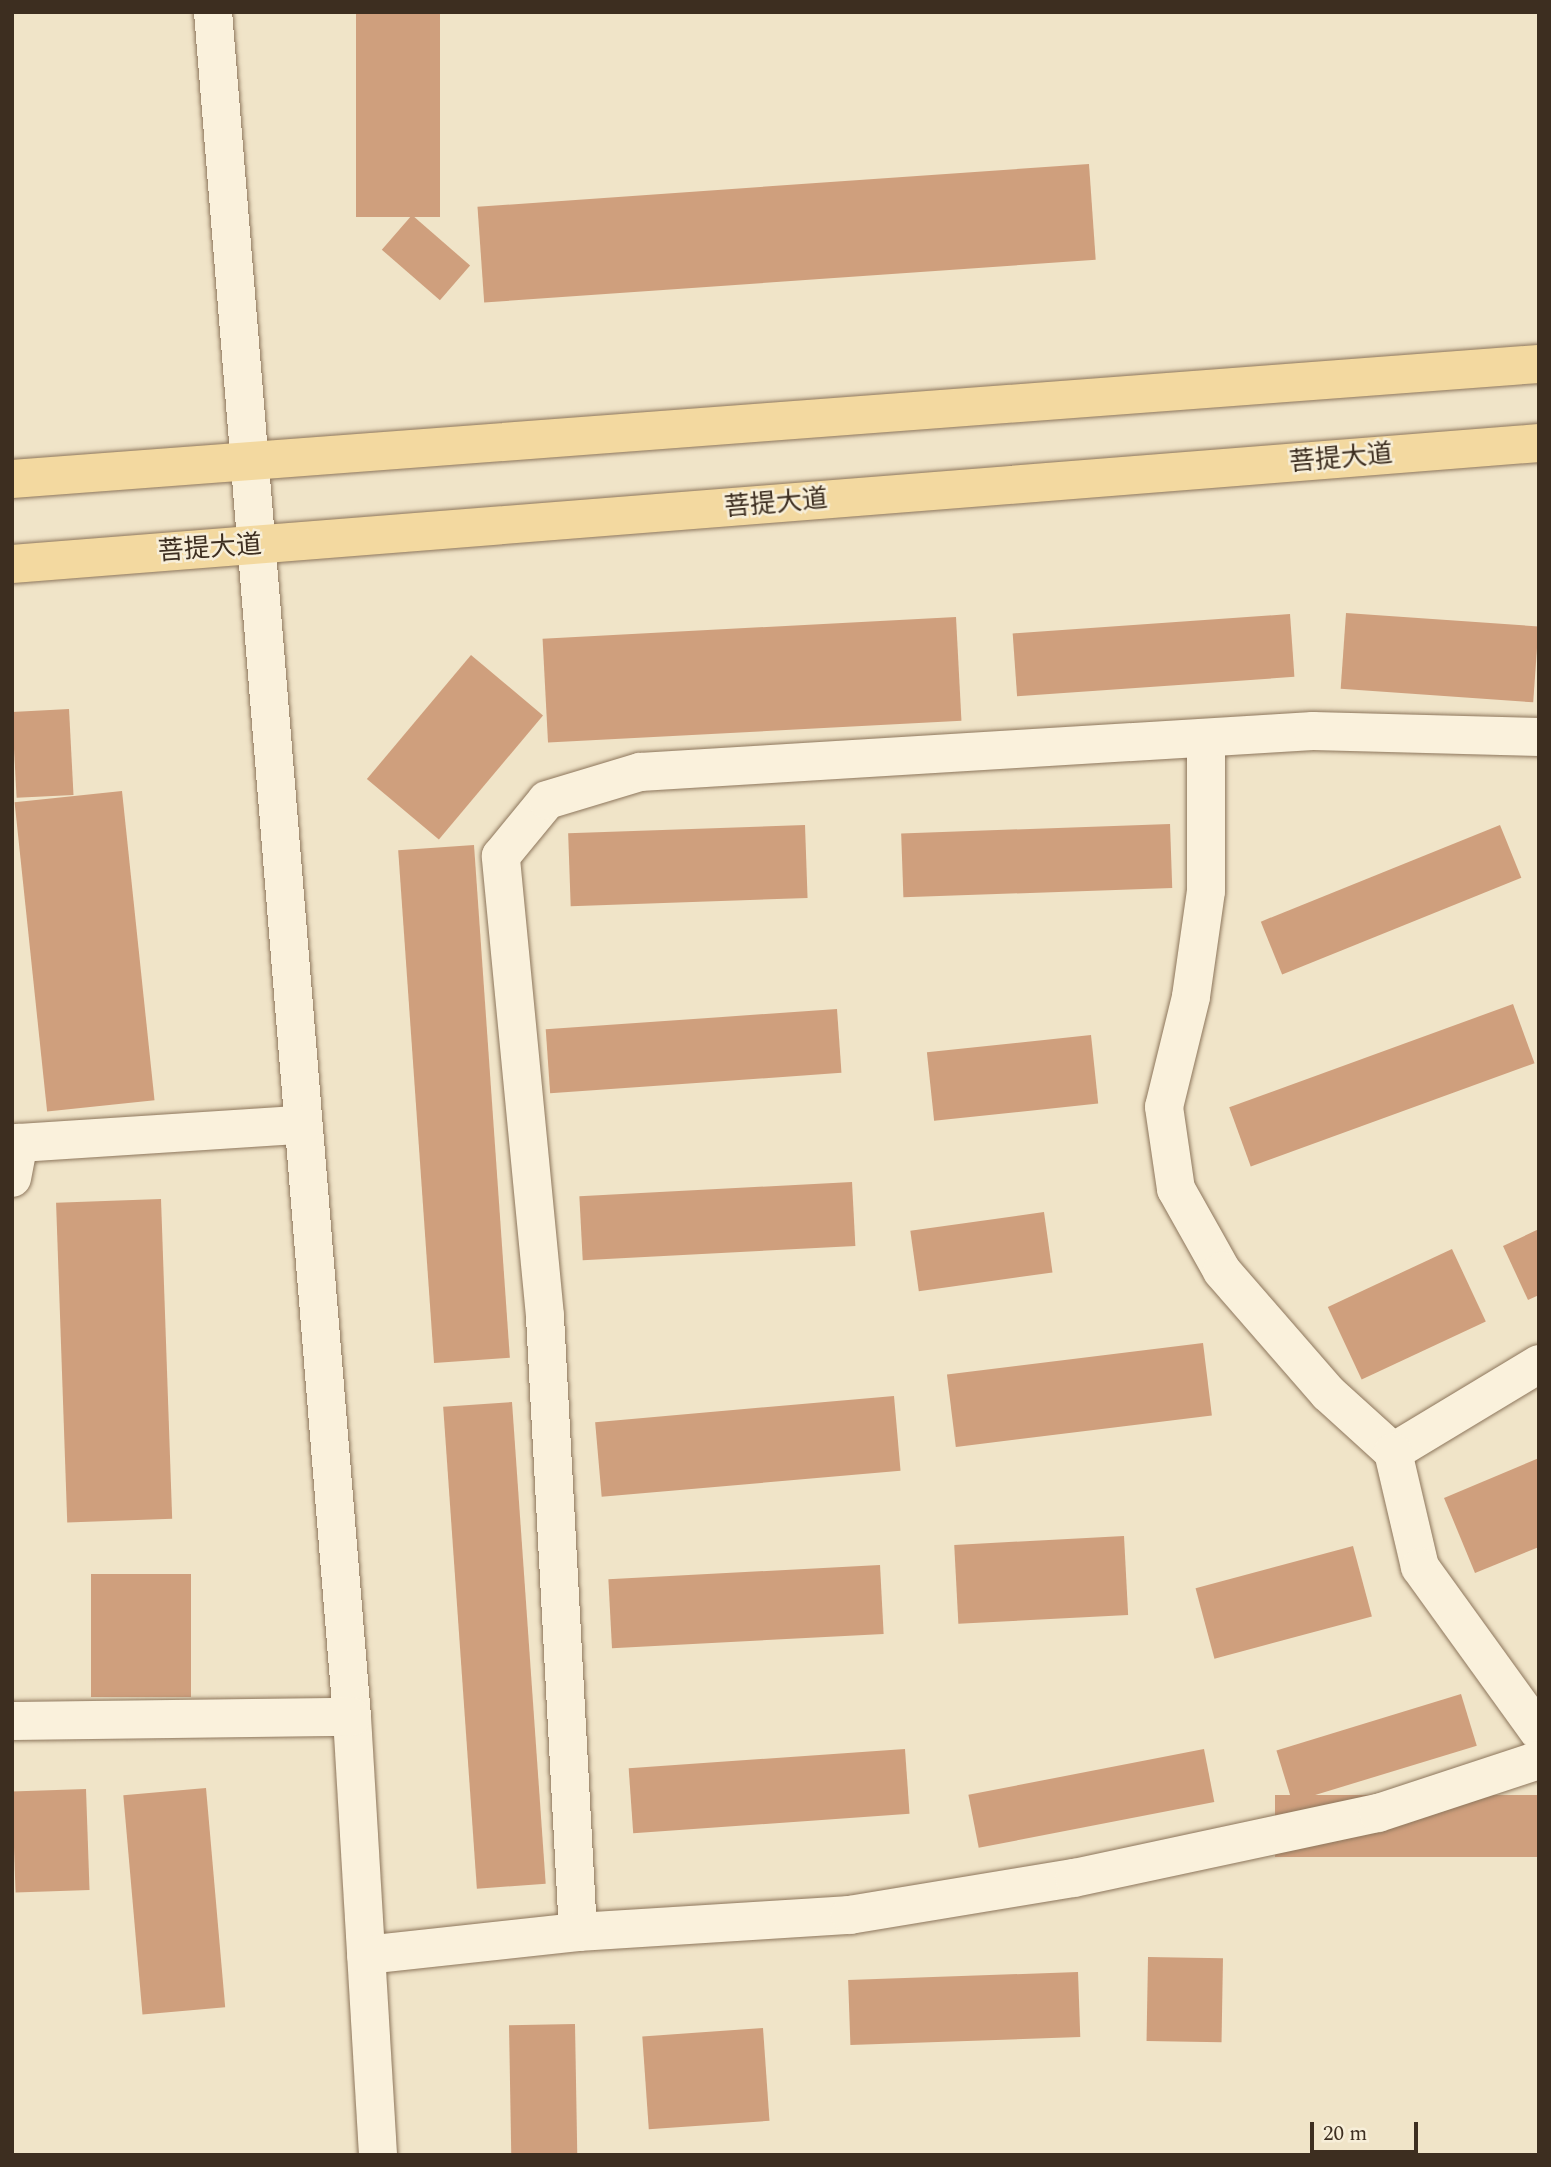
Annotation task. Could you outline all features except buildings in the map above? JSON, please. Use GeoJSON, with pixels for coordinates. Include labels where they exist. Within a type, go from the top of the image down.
{"type":"FeatureCollection","features":[{"type":"Feature","properties":{"kind":"main road"},"geometry":{"type":"LineString","coordinates":[[12,479],[1539,363]]}},
{"type":"Feature","properties":{"kind":"main road","name":"菩提大道"},"geometry":{"type":"LineString","coordinates":[[12,564],[1539,443]]}},
{"type":"Feature","properties":{"kind":"street"},"geometry":{"type":"LineString","coordinates":[[213,12],[300,1125],[352,1717],[378,2155]]}},
{"type":"Feature","properties":{"kind":"street"},"geometry":{"type":"LineString","coordinates":[[578,1931],[545,1316],[502,856],[547,800],[640,772],[1313,731],[1539,737]]}},
{"type":"Feature","properties":{"kind":"street"},"geometry":{"type":"LineString","coordinates":[[1206,739],[1206,891],[1191,997],[1164,1107],[1176,1189],[1222,1270],[1328,1393],[1393,1452],[1420,1567],[1539,1732]]}},
{"type":"Feature","properties":{"kind":"street"},"geometry":{"type":"LineString","coordinates":[[12,1178],[19,1143],[300,1125]]}},
{"type":"Feature","properties":{"kind":"street"},"geometry":{"type":"LineString","coordinates":[[1393,1452],[1539,1364]]}},
{"type":"Feature","properties":{"kind":"street"},"geometry":{"type":"LineString","coordinates":[[12,1721],[352,1717]]}},
{"type":"Feature","properties":{"kind":"street"},"geometry":{"type":"LineString","coordinates":[[366,1955],[578,1931],[850,1915],[1074,1878],[1378,1813],[1539,1760]]}}]}
